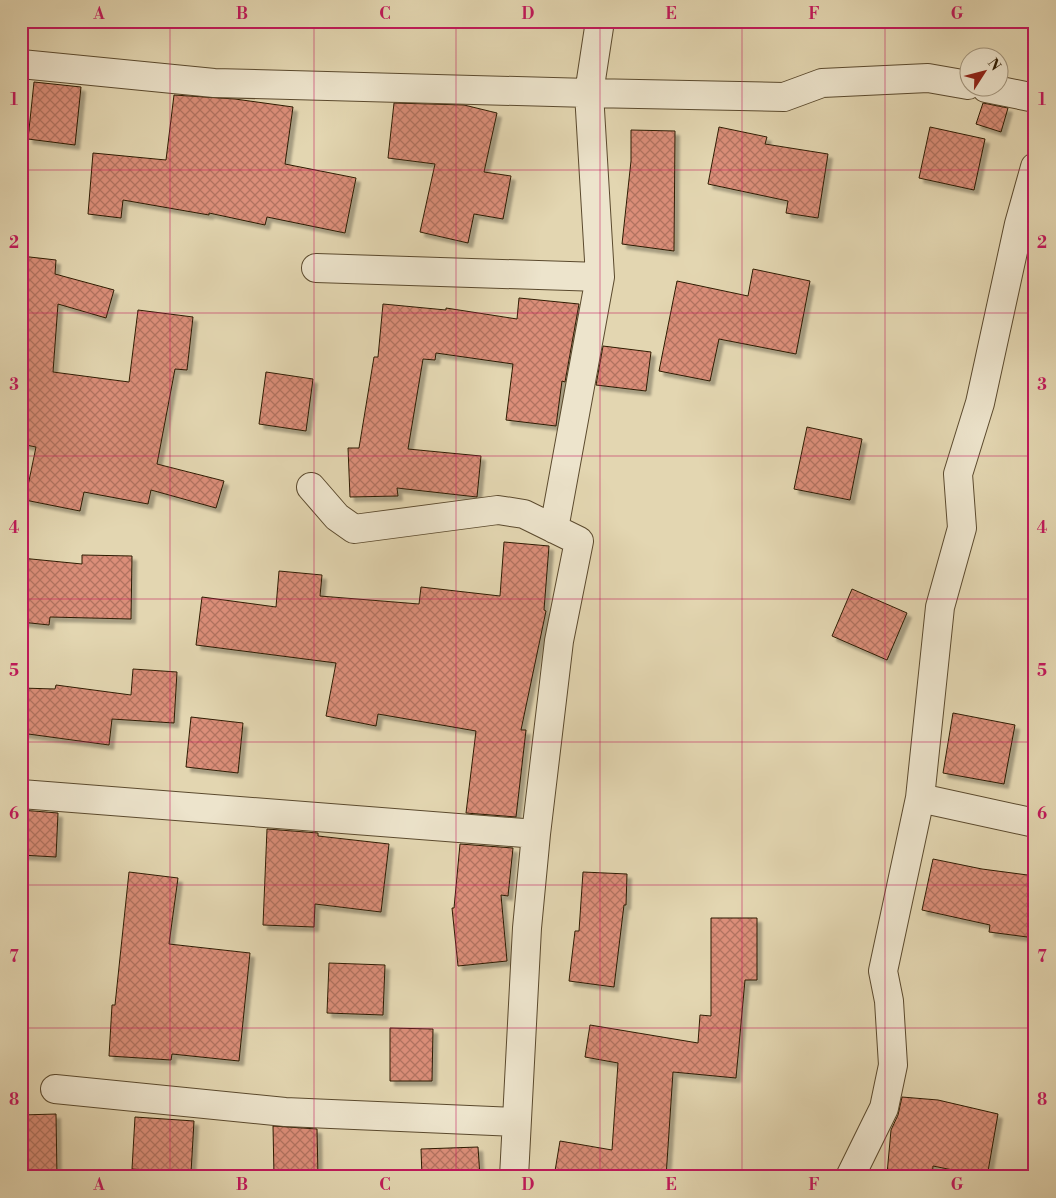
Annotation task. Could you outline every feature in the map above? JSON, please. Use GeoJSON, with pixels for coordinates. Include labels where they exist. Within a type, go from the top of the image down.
{"type":"FeatureCollection","features":[{"type":"Feature","properties":{"kind":"street"},"geometry":{"type":"LineString","coordinates":[[554,529],[600,277],[589,93],[600,21]]}},
{"type":"Feature","properties":{"kind":"street"},"geometry":{"type":"LineString","coordinates":[[21,64],[214,83],[589,93],[784,97],[822,82],[928,78],[958,83]]}},
{"type":"Feature","properties":{"kind":"street"},"geometry":{"type":"LineString","coordinates":[[1008,92],[1035,98]]}},
{"type":"Feature","properties":{"kind":"street"},"geometry":{"type":"LineString","coordinates":[[850,1177],[884,1108],[892,1066],[889,1001],[883,971],[920,798],[940,607],[962,528],[958,474],[980,402],[1019,224],[1035,167]]}},
{"type":"Feature","properties":{"kind":"street"},"geometry":{"type":"LineString","coordinates":[[316,268],[600,277]]}},
{"type":"Feature","properties":{"kind":"street"},"geometry":{"type":"LineString","coordinates":[[311,487],[337,517],[354,529],[498,510],[524,514],[580,541],[559,641],[536,834],[527,928],[514,1177]]}},
{"type":"Feature","properties":{"kind":"street"},"geometry":{"type":"LineString","coordinates":[[21,794],[536,834]]}},
{"type":"Feature","properties":{"kind":"street"},"geometry":{"type":"LineString","coordinates":[[920,798],[1035,823]]}},
{"type":"Feature","properties":{"kind":"street"},"geometry":{"type":"LineString","coordinates":[[55,1089],[285,1112],[516,1122]]}},
{"type":"Feature","properties":{"kind":"building"},"geometry":{"type":"Polygon","coordinates":[[[34,82],[81,87],[75,145],[28,139],[34,82]]]}},
{"type":"Feature","properties":{"kind":"building"},"geometry":{"type":"Polygon","coordinates":[[[174,95],[235,99],[293,107],[285,164],[356,178],[345,233],[267,217],[265,225],[209,213],[209,215],[123,200],[121,218],[88,214],[93,153],[166,160],[174,95]]]}},
{"type":"Feature","properties":{"kind":"building"},"geometry":{"type":"Polygon","coordinates":[[[394,103],[464,105],[497,113],[484,172],[511,176],[503,219],[474,214],[468,243],[420,232],[435,164],[388,158],[394,103]]]}},
{"type":"Feature","properties":{"kind":"building"},"geometry":{"type":"Polygon","coordinates":[[[983,103],[1008,108],[1001,132],[976,124],[983,103]]]}},
{"type":"Feature","properties":{"kind":"building"},"geometry":{"type":"Polygon","coordinates":[[[719,127],[767,137],[765,144],[828,154],[818,218],[786,213],[788,201],[708,184],[719,127]]]}},
{"type":"Feature","properties":{"kind":"building"},"geometry":{"type":"Polygon","coordinates":[[[930,127],[985,139],[974,190],[919,178],[930,127]]]}},
{"type":"Feature","properties":{"kind":"building"},"geometry":{"type":"Polygon","coordinates":[[[631,130],[675,131],[674,251],[622,244],[631,161],[631,130]]]}},
{"type":"Feature","properties":{"kind":"building"},"geometry":{"type":"Polygon","coordinates":[[[21,256],[56,260],[55,274],[114,290],[106,318],[58,304],[53,372],[129,382],[138,310],[193,317],[187,370],[175,369],[157,464],[224,481],[216,508],[151,490],[148,504],[84,492],[80,511],[25,500],[36,447],[21,444],[21,256]]]}},
{"type":"Feature","properties":{"kind":"building"},"geometry":{"type":"Polygon","coordinates":[[[753,269],[810,281],[796,354],[719,339],[710,381],[659,371],[677,281],[748,296],[753,269]]]}},
{"type":"Feature","properties":{"kind":"building"},"geometry":{"type":"Polygon","coordinates":[[[519,298],[579,304],[565,382],[562,381],[556,426],[506,420],[513,364],[436,353],[435,360],[423,359],[408,449],[481,456],[477,497],[397,488],[398,496],[350,497],[348,448],[359,448],[374,357],[378,357],[383,304],[446,310],[446,308],[517,319],[519,298]]]}},
{"type":"Feature","properties":{"kind":"building"},"geometry":{"type":"Polygon","coordinates":[[[603,346],[651,352],[646,391],[596,385],[603,346]]]}},
{"type":"Feature","properties":{"kind":"building"},"geometry":{"type":"Polygon","coordinates":[[[266,372],[313,379],[306,431],[259,424],[266,372]]]}},
{"type":"Feature","properties":{"kind":"building"},"geometry":{"type":"Polygon","coordinates":[[[807,427],[862,439],[850,500],[794,489],[807,427]]]}},
{"type":"Feature","properties":{"kind":"building"},"geometry":{"type":"Polygon","coordinates":[[[504,542],[549,546],[544,610],[546,611],[521,730],[526,730],[516,817],[466,813],[476,731],[378,714],[376,726],[326,716],[336,663],[196,645],[202,597],[276,607],[279,571],[322,575],[320,596],[419,604],[421,587],[500,596],[504,542]]]}},
{"type":"Feature","properties":{"kind":"building"},"geometry":{"type":"Polygon","coordinates":[[[82,555],[132,556],[131,619],[50,617],[49,625],[21,622],[21,558],[82,564],[82,555]]]}},
{"type":"Feature","properties":{"kind":"building"},"geometry":{"type":"Polygon","coordinates":[[[852,589],[907,613],[887,660],[832,636],[852,589]]]}},
{"type":"Feature","properties":{"kind":"building"},"geometry":{"type":"Polygon","coordinates":[[[133,669],[177,672],[174,723],[112,719],[109,745],[21,733],[21,688],[55,689],[56,685],[131,695],[133,669]]]}},
{"type":"Feature","properties":{"kind":"building"},"geometry":{"type":"Polygon","coordinates":[[[953,713],[1015,725],[1004,784],[943,773],[953,713]]]}},
{"type":"Feature","properties":{"kind":"building"},"geometry":{"type":"Polygon","coordinates":[[[191,717],[243,723],[238,773],[186,767],[191,717]]]}},
{"type":"Feature","properties":{"kind":"building"},"geometry":{"type":"Polygon","coordinates":[[[21,810],[58,813],[56,857],[21,855],[21,810]]]}},
{"type":"Feature","properties":{"kind":"building"},"geometry":{"type":"Polygon","coordinates":[[[267,829],[318,833],[318,836],[389,844],[381,912],[315,904],[314,927],[263,925],[267,829]]]}},
{"type":"Feature","properties":{"kind":"building"},"geometry":{"type":"Polygon","coordinates":[[[460,844],[513,848],[508,896],[501,895],[507,961],[458,966],[452,908],[454,908],[460,844]]]}},
{"type":"Feature","properties":{"kind":"building"},"geometry":{"type":"Polygon","coordinates":[[[933,859],[982,869],[1035,876],[1035,938],[989,932],[990,925],[922,910],[933,859]]]}},
{"type":"Feature","properties":{"kind":"building"},"geometry":{"type":"Polygon","coordinates":[[[129,872],[178,878],[169,944],[250,953],[239,1061],[172,1054],[171,1060],[109,1056],[112,1005],[115,1005],[129,872]]]}},
{"type":"Feature","properties":{"kind":"building"},"geometry":{"type":"Polygon","coordinates":[[[583,872],[627,874],[626,905],[624,905],[614,987],[569,981],[575,931],[579,931],[583,872]]]}},
{"type":"Feature","properties":{"kind":"building"},"geometry":{"type":"Polygon","coordinates":[[[711,918],[757,918],[757,980],[745,980],[736,1078],[673,1072],[666,1177],[554,1177],[560,1141],[612,1150],[618,1063],[585,1057],[590,1025],[698,1043],[700,1015],[711,1016],[711,918]]]}},
{"type":"Feature","properties":{"kind":"building"},"geometry":{"type":"Polygon","coordinates":[[[329,963],[385,965],[383,1015],[327,1013],[329,963]]]}},
{"type":"Feature","properties":{"kind":"building"},"geometry":{"type":"Polygon","coordinates":[[[390,1028],[433,1029],[432,1081],[390,1081],[390,1028]]]}},
{"type":"Feature","properties":{"kind":"building"},"geometry":{"type":"Polygon","coordinates":[[[902,1097],[938,1100],[998,1114],[987,1177],[933,1166],[932,1177],[887,1174],[891,1130],[898,1115],[902,1097]]]}},
{"type":"Feature","properties":{"kind":"building"},"geometry":{"type":"Polygon","coordinates":[[[56,1114],[57,1177],[21,1177],[21,1115],[56,1114]]]}},
{"type":"Feature","properties":{"kind":"building"},"geometry":{"type":"Polygon","coordinates":[[[135,1117],[194,1121],[191,1173],[132,1169],[135,1117]]]}},
{"type":"Feature","properties":{"kind":"building"},"geometry":{"type":"Polygon","coordinates":[[[273,1126],[317,1129],[318,1177],[274,1177],[273,1126]]]}},
{"type":"Feature","properties":{"kind":"building"},"geometry":{"type":"Polygon","coordinates":[[[478,1147],[480,1177],[422,1177],[421,1149],[478,1147]]]}}]}
